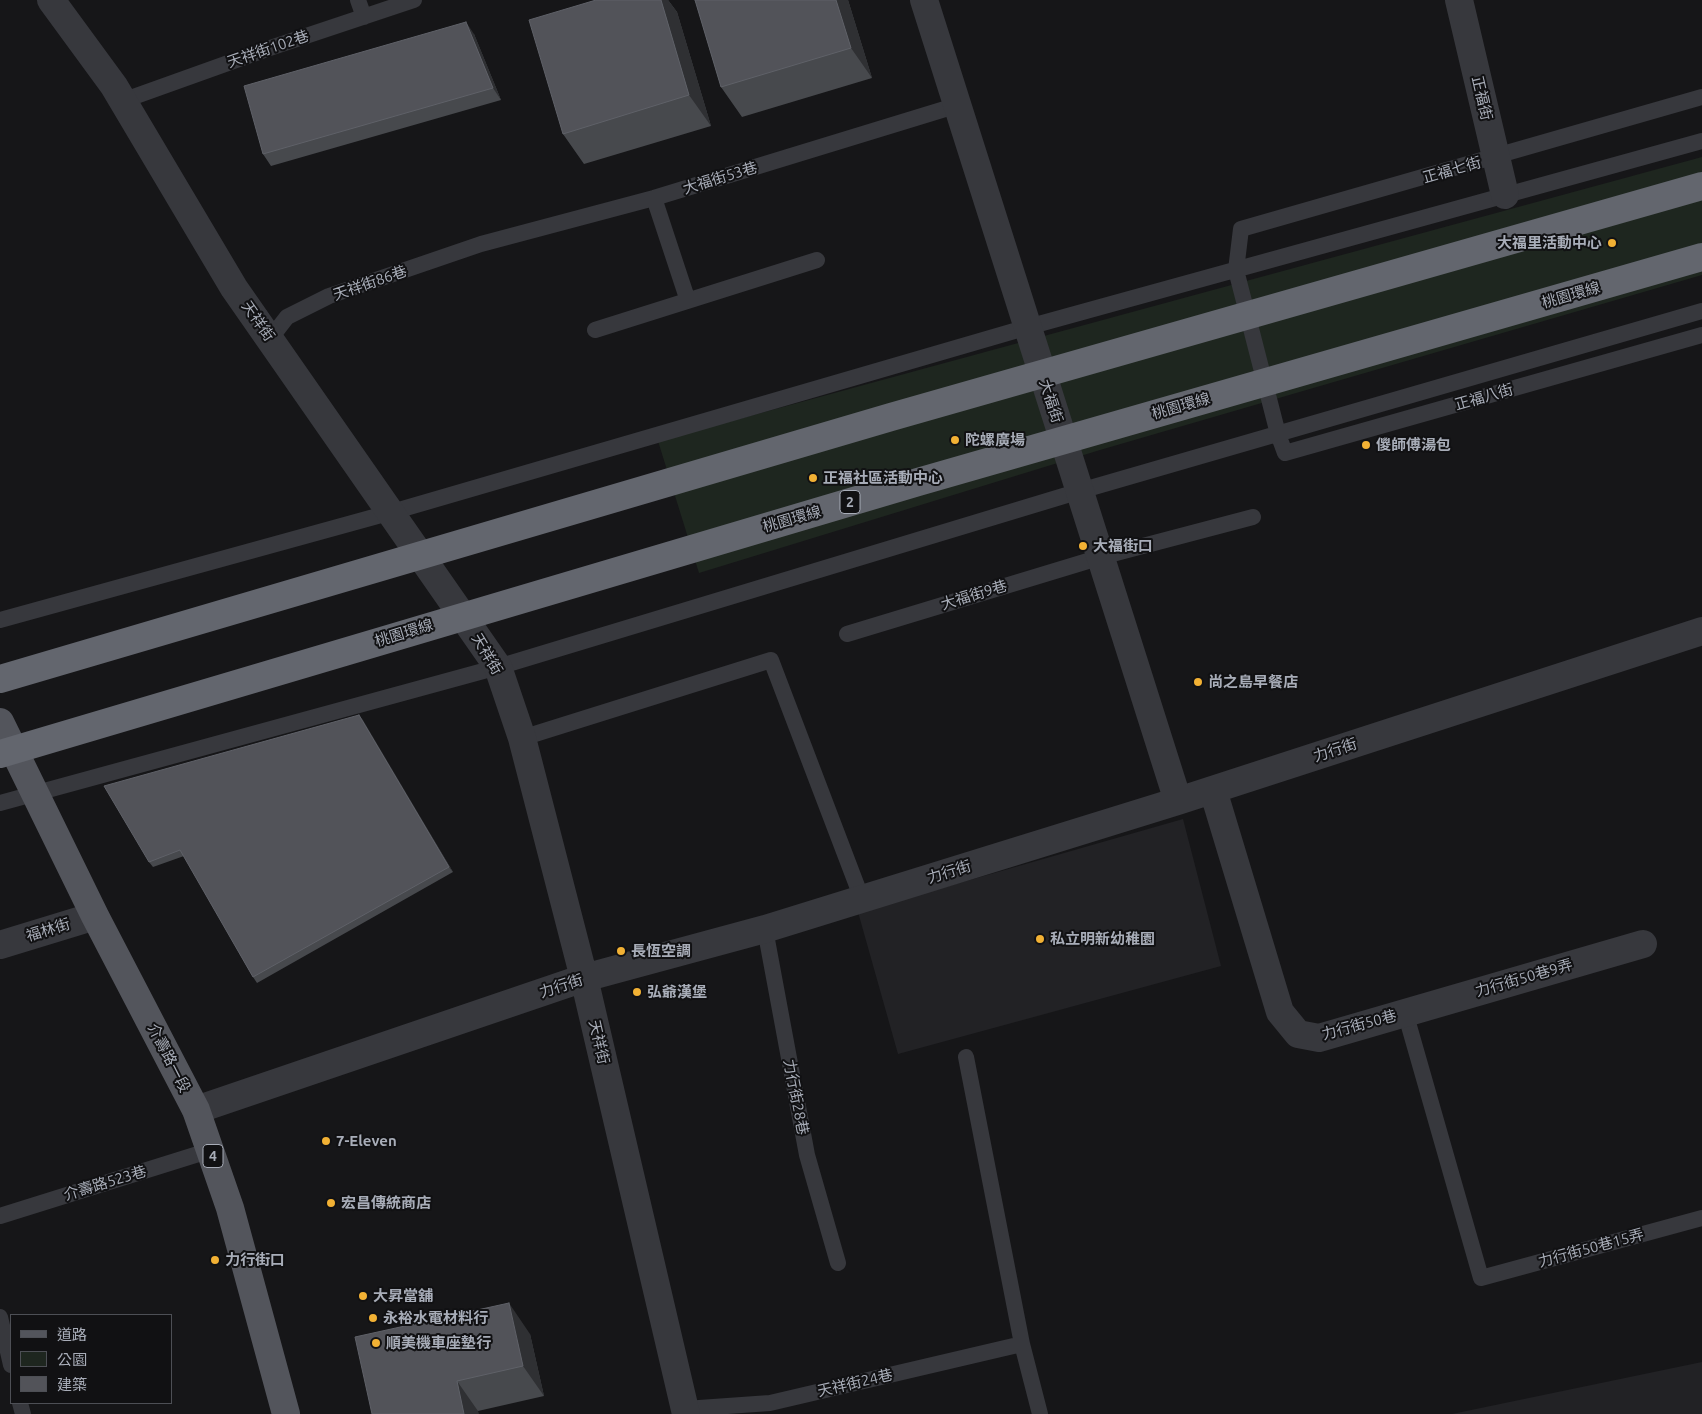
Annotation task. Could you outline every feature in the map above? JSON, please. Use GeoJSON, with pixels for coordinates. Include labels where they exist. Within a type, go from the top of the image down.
{"type":"FeatureCollection","features":[{"type":"Feature","properties":{"kind":"highway"},"geometry":{"type":"LineString","coordinates":[[0,679],[891,417],[1702,186]]}},
{"type":"Feature","properties":{"kind":"highway","name":"桃園環線"},"geometry":{"type":"LineString","coordinates":[[0,754],[909,485],[1702,257]]}},
{"type":"Feature","properties":{"kind":"main road","name":"介壽路一段"},"geometry":{"type":"LineString","coordinates":[[0,722],[95,916],[196,1110],[230,1208],[286,1414]]}},
{"type":"Feature","properties":{"kind":"street","name":"天祥街"},"geometry":{"type":"LineString","coordinates":[[51,0],[114,86],[234,288],[392,512],[498,667],[522,738],[584,978],[685,1411]]}},
{"type":"Feature","properties":{"kind":"street","name":"大福街"},"geometry":{"type":"LineString","coordinates":[[924,0],[1178,802]]}},
{"type":"Feature","properties":{"kind":"street","name":"正福街"},"geometry":{"type":"LineString","coordinates":[[1459,0],[1505,196]]}},
{"type":"Feature","properties":{"kind":"street","name":"力行街"},"geometry":{"type":"LineString","coordinates":[[196,1110],[584,978],[765,929],[1178,802],[1702,631]]}},
{"type":"Feature","properties":{"kind":"street","name":"力行街50巷"},"geometry":{"type":"LineString","coordinates":[[1213,790],[1280,1012],[1298,1034],[1319,1038],[1405,1012]]}},
{"type":"Feature","properties":{"kind":"street","name":"福林街"},"geometry":{"type":"LineString","coordinates":[[0,944],[95,916]]}},
{"type":"Feature","properties":{"kind":"street","name":"力行街50巷9弄"},"geometry":{"type":"LineString","coordinates":[[1405,1012],[1643,944]]}},
{"type":"Feature","properties":{"kind":"lane"},"geometry":{"type":"LineString","coordinates":[[358,0],[364,17]]}},
{"type":"Feature","properties":{"kind":"lane","name":"天祥街102巷"},"geometry":{"type":"LineString","coordinates":[[122,101],[270,48],[414,0]]}},
{"type":"Feature","properties":{"kind":"lane","name":"正福七街"},"geometry":{"type":"LineString","coordinates":[[1236,270],[1241,229],[1702,97]]}},
{"type":"Feature","properties":{"kind":"lane","name":"大福街53巷"},"geometry":{"type":"LineString","coordinates":[[481,244],[654,198],[958,105]]}},
{"type":"Feature","properties":{"kind":"lane"},"geometry":{"type":"LineString","coordinates":[[0,620],[392,512],[1028,327],[1702,141]]}},
{"type":"Feature","properties":{"kind":"lane"},"geometry":{"type":"LineString","coordinates":[[654,198],[688,301]]}},
{"type":"Feature","properties":{"kind":"lane","name":"天祥街86巷"},"geometry":{"type":"LineString","coordinates":[[270,339],[287,317],[329,296],[481,244]]}},
{"type":"Feature","properties":{"kind":"lane"},"geometry":{"type":"LineString","coordinates":[[594,330],[817,260]]}},
{"type":"Feature","properties":{"kind":"lane"},"geometry":{"type":"LineString","coordinates":[[1236,270],[1278,434]]}},
{"type":"Feature","properties":{"kind":"lane"},"geometry":{"type":"LineString","coordinates":[[0,803],[34,792],[498,667],[1080,491],[1702,311]]}},
{"type":"Feature","properties":{"kind":"lane","name":"正福八街"},"geometry":{"type":"LineString","coordinates":[[1278,434],[1285,453],[1702,335]]}},
{"type":"Feature","properties":{"kind":"lane","name":"大福街9巷"},"geometry":{"type":"LineString","coordinates":[[847,634],[1100,557],[1253,517]]}},
{"type":"Feature","properties":{"kind":"lane"},"geometry":{"type":"LineString","coordinates":[[522,738],[771,660],[862,899]]}},
{"type":"Feature","properties":{"kind":"lane","name":"力行街28巷"},"geometry":{"type":"LineString","coordinates":[[765,929],[807,1155],[838,1263]]}},
{"type":"Feature","properties":{"kind":"lane","name":"力行街50巷"},"geometry":{"type":"LineString","coordinates":[[1405,1012],[1481,1278]]}},
{"type":"Feature","properties":{"kind":"lane"},"geometry":{"type":"LineString","coordinates":[[966,1057],[1022,1344],[1040,1414]]}},
{"type":"Feature","properties":{"kind":"lane","name":"介壽路523巷"},"geometry":{"type":"LineString","coordinates":[[0,1216],[211,1150]]}},
{"type":"Feature","properties":{"kind":"lane","name":"力行街50巷15弄"},"geometry":{"type":"LineString","coordinates":[[1481,1278],[1702,1218]]}},
{"type":"Feature","properties":{"kind":"lane"},"geometry":{"type":"LineString","coordinates":[[0,1317],[10,1361]]}},
{"type":"Feature","properties":{"kind":"lane","name":"天祥街24巷"},"geometry":{"type":"LineString","coordinates":[[685,1411],[770,1403],[1022,1344]]}},
{"type":"Feature","properties":{"kind":"shaded area","name":"私立明新幼稚園"},"geometry":{"type":"Polygon","coordinates":[[[1183,819],[1221,966],[898,1054],[858,912],[1183,819]]]}},
{"type":"Feature","properties":{"kind":"shaded area"},"geometry":{"type":"Polygon","coordinates":[[[1702,1362],[1702,1414],[1452,1414],[1702,1362]]]}},
{"type":"Feature","properties":{"kind":"green space"},"geometry":{"type":"Polygon","coordinates":[[[1702,157],[1702,275],[1100,450],[699,573],[658,441],[1702,157]]]}},
{"type":"Feature","properties":{"kind":"building"},"geometry":{"type":"Polygon","coordinates":[[[596,0],[661,0],[689,95],[563,134],[529,20],[596,0]]]}},
{"type":"Feature","properties":{"kind":"building"},"geometry":{"type":"Polygon","coordinates":[[[695,0],[836,0],[851,48],[721,87],[695,0]]]}},
{"type":"Feature","properties":{"kind":"building"},"geometry":{"type":"Polygon","coordinates":[[[466,22],[493,88],[263,154],[244,86],[466,22]]]}},
{"type":"Feature","properties":{"kind":"building"},"geometry":{"type":"Polygon","coordinates":[[[359,715],[449,867],[253,977],[180,850],[149,862],[104,786],[359,715]]]}},
{"type":"Feature","properties":{"kind":"building"},"geometry":{"type":"Polygon","coordinates":[[[509,1303],[523,1366],[457,1381],[464,1414],[372,1414],[355,1337],[509,1303]]]}},
{"type":"Feature","properties":{"kind":"place","name":"大福里活動中心"},"geometry":{"type":"Point","coordinates":[1612,243]}},
{"type":"Feature","properties":{"kind":"place","name":"陀螺廣場"},"geometry":{"type":"Point","coordinates":[955,440]}},
{"type":"Feature","properties":{"kind":"place","name":"儍師傅湯包"},"geometry":{"type":"Point","coordinates":[1366,445]}},
{"type":"Feature","properties":{"kind":"place","name":"正福社區活動中心"},"geometry":{"type":"Point","coordinates":[813,478]}},
{"type":"Feature","properties":{"kind":"place","name":"大福街口"},"geometry":{"type":"Point","coordinates":[1083,546]}},
{"type":"Feature","properties":{"kind":"place","name":"尚之島早餐店"},"geometry":{"type":"Point","coordinates":[1198,682]}},
{"type":"Feature","properties":{"kind":"place","name":"私立明新幼稚園"},"geometry":{"type":"Point","coordinates":[1040,939]}},
{"type":"Feature","properties":{"kind":"place","name":"長恆空調"},"geometry":{"type":"Point","coordinates":[621,951]}},
{"type":"Feature","properties":{"kind":"place","name":"弘爺漢堡"},"geometry":{"type":"Point","coordinates":[637,992]}},
{"type":"Feature","properties":{"kind":"place","name":"7-Eleven"},"geometry":{"type":"Point","coordinates":[326,1141]}},
{"type":"Feature","properties":{"kind":"place","name":"宏昌傳統商店"},"geometry":{"type":"Point","coordinates":[331,1203]}},
{"type":"Feature","properties":{"kind":"place","name":"力行街口"},"geometry":{"type":"Point","coordinates":[215,1260]}},
{"type":"Feature","properties":{"kind":"place","name":"大昇當舖"},"geometry":{"type":"Point","coordinates":[363,1296]}},
{"type":"Feature","properties":{"kind":"place","name":"永裕水電材料行"},"geometry":{"type":"Point","coordinates":[373,1318]}},
{"type":"Feature","properties":{"kind":"place","name":"順美機車座墊行"},"geometry":{"type":"Point","coordinates":[376,1343]}}]}
